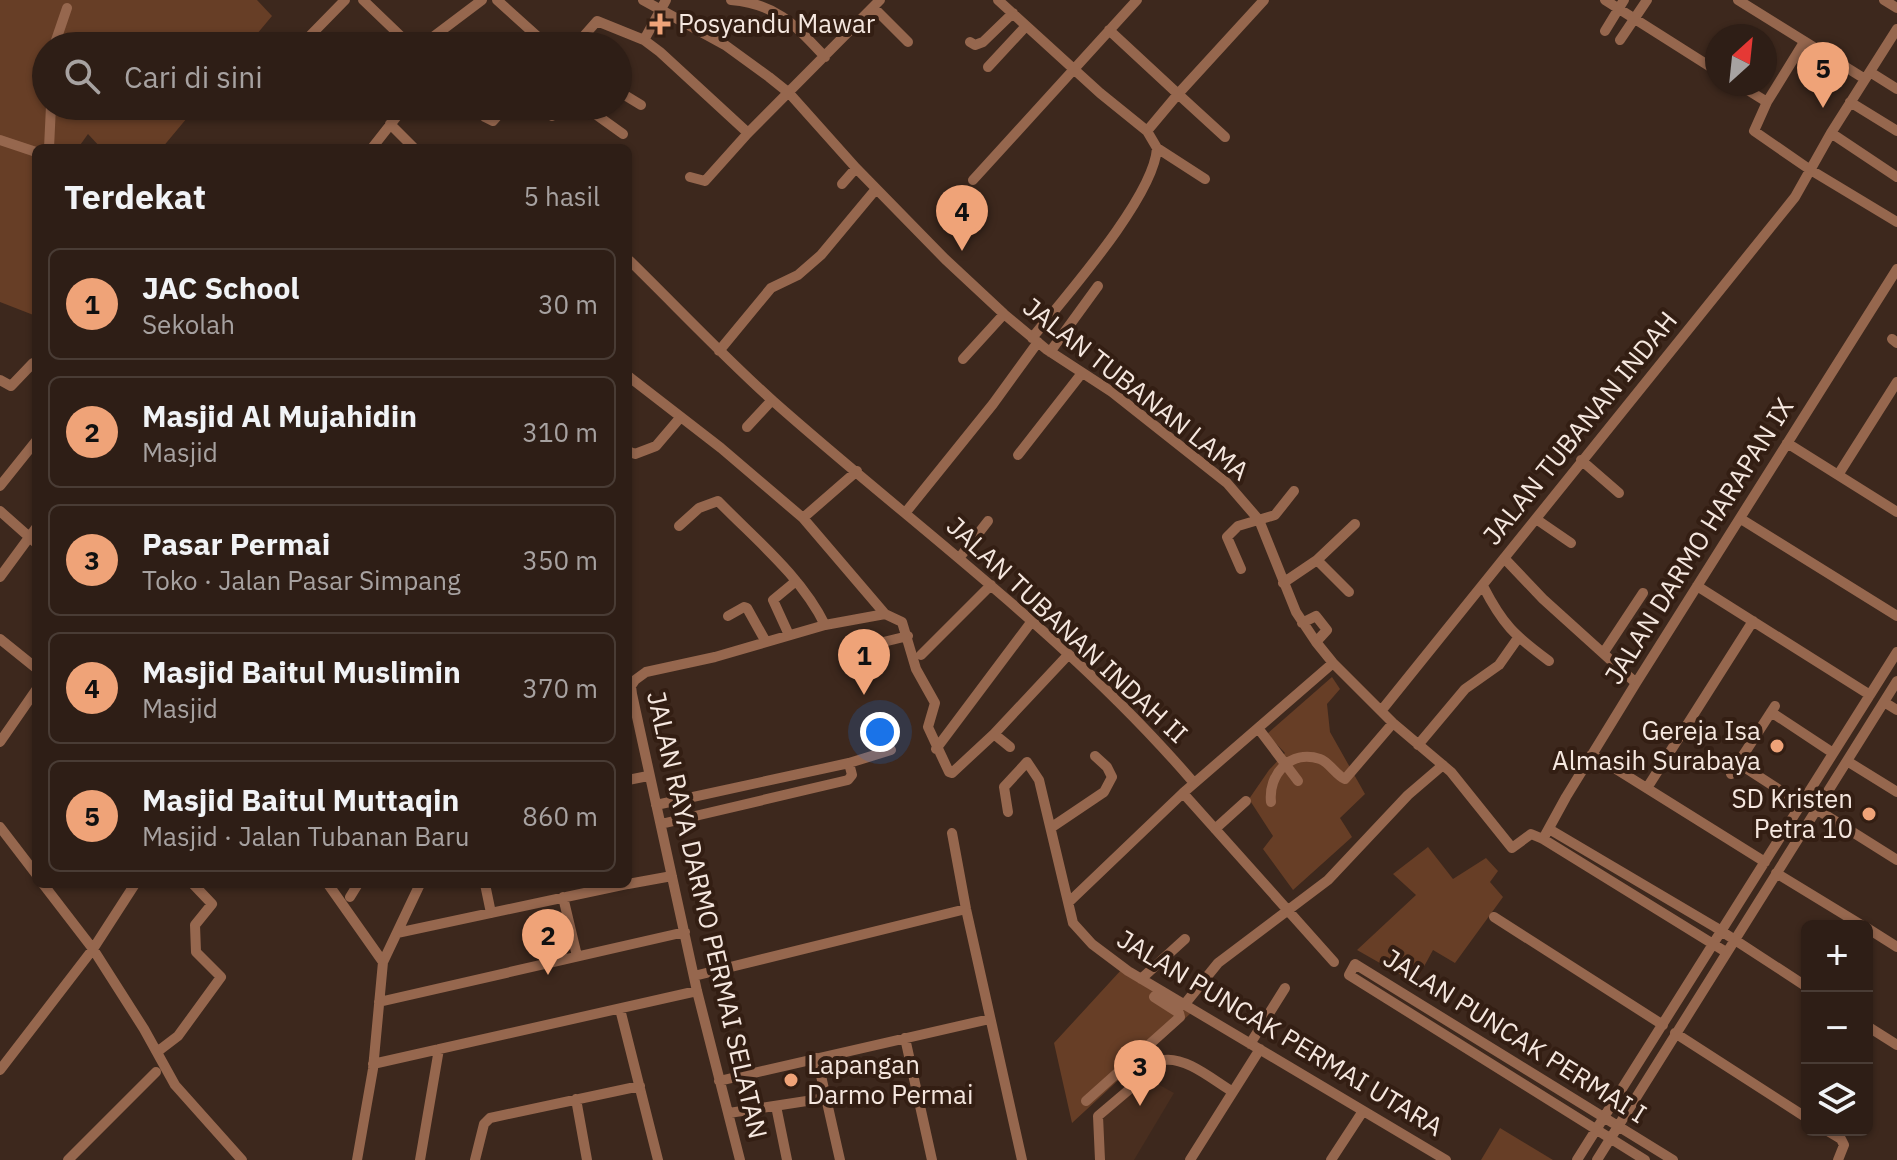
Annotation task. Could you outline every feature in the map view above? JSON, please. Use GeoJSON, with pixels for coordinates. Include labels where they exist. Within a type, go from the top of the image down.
{"type":"FeatureCollection","features":[{"type":"Feature","properties":{"kind":"street"},"geometry":{"type":"LineString","coordinates":[[314,32],[345,0]]}},
{"type":"Feature","properties":{"kind":"street"},"geometry":{"type":"LineString","coordinates":[[363,0],[396,32]]}},
{"type":"Feature","properties":{"kind":"street"},"geometry":{"type":"LineString","coordinates":[[439,32],[481,0]]}},
{"type":"Feature","properties":{"kind":"street"},"geometry":{"type":"LineString","coordinates":[[497,0],[532,32]]}},
{"type":"Feature","properties":{"kind":"street","name":"JALAN TUBANAN LAMA"},"geometry":{"type":"LineString","coordinates":[[643,0],[725,45],[789,93],[876,189],[1004,314],[1050,352],[1112,392],[1227,483],[1259,520],[1302,623],[1333,663]]}},
{"type":"Feature","properties":{"kind":"street"},"geometry":{"type":"LineString","coordinates":[[644,40],[666,0]]}},
{"type":"Feature","properties":{"kind":"street"},"geometry":{"type":"LineString","coordinates":[[731,0],[762,5],[787,18],[825,57]]}},
{"type":"Feature","properties":{"kind":"street"},"geometry":{"type":"LineString","coordinates":[[998,0],[1147,131],[1157,148],[1205,179]]}},
{"type":"Feature","properties":{"kind":"street"},"geometry":{"type":"LineString","coordinates":[[973,180],[1137,0]]}},
{"type":"Feature","properties":{"kind":"street"},"geometry":{"type":"LineString","coordinates":[[1147,131],[1264,0]]}},
{"type":"Feature","properties":{"kind":"street"},"geometry":{"type":"LineString","coordinates":[[1605,0],[1705,63]]}},
{"type":"Feature","properties":{"kind":"street"},"geometry":{"type":"LineString","coordinates":[[1605,31],[1626,11],[1647,0]]}},
{"type":"Feature","properties":{"kind":"street"},"geometry":{"type":"LineString","coordinates":[[1738,0],[1804,42],[1897,89]]}},
{"type":"Feature","properties":{"kind":"street"},"geometry":{"type":"LineString","coordinates":[[1884,0],[1897,8]]}},
{"type":"Feature","properties":{"kind":"street"},"geometry":{"type":"LineString","coordinates":[[690,177],[705,181],[748,133],[877,4],[908,42]]}},
{"type":"Feature","properties":{"kind":"street"},"geometry":{"type":"LineString","coordinates":[[59,32],[67,8]]}},
{"type":"Feature","properties":{"kind":"street"},"geometry":{"type":"LineString","coordinates":[[1620,40],[1626,11]]}},
{"type":"Feature","properties":{"kind":"street"},"geometry":{"type":"LineString","coordinates":[[970,42],[975,45],[983,42],[1013,13]]}},
{"type":"Feature","properties":{"kind":"street"},"geometry":{"type":"LineString","coordinates":[[587,32],[597,21],[624,32]]}},
{"type":"Feature","properties":{"kind":"street"},"geometry":{"type":"LineString","coordinates":[[988,67],[1026,26]]}},
{"type":"Feature","properties":{"kind":"street","name":"JALAN TUBANAN INDAH"},"geometry":{"type":"LineString","coordinates":[[1381,711],[1795,197],[1867,75],[1894,41],[1897,29]]}},
{"type":"Feature","properties":{"kind":"street"},"geometry":{"type":"LineString","coordinates":[[1109,30],[1225,137]]}},
{"type":"Feature","properties":{"kind":"street"},"geometry":{"type":"LineString","coordinates":[[632,35],[644,40],[748,133]]}},
{"type":"Feature","properties":{"kind":"street"},"geometry":{"type":"LineString","coordinates":[[1804,42],[1767,102],[1754,131],[1809,169],[1897,222]]}},
{"type":"Feature","properties":{"kind":"street"},"geometry":{"type":"LineString","coordinates":[[1757,96],[1767,102]]}},
{"type":"Feature","properties":{"kind":"street"},"geometry":{"type":"LineString","coordinates":[[632,100],[641,105]]}},
{"type":"Feature","properties":{"kind":"street"},"geometry":{"type":"LineString","coordinates":[[1850,102],[1897,131]]}},
{"type":"Feature","properties":{"kind":"street"},"geometry":{"type":"LineString","coordinates":[[49,144],[50,120]]}},
{"type":"Feature","properties":{"kind":"street"},"geometry":{"type":"LineString","coordinates":[[375,144],[393,120]]}},
{"type":"Feature","properties":{"kind":"street"},"geometry":{"type":"LineString","coordinates":[[604,120],[623,134]]}},
{"type":"Feature","properties":{"kind":"street"},"geometry":{"type":"LineString","coordinates":[[390,124],[410,144]]}},
{"type":"Feature","properties":{"kind":"street"},"geometry":{"type":"LineString","coordinates":[[1831,133],[1897,177]]}},
{"type":"Feature","properties":{"kind":"street"},"geometry":{"type":"LineString","coordinates":[[0,140],[32,151]]}},
{"type":"Feature","properties":{"kind":"street"},"geometry":{"type":"LineString","coordinates":[[906,512],[993,404],[1035,340],[1125,218],[1144,185],[1157,148]]}},
{"type":"Feature","properties":{"kind":"street"},"geometry":{"type":"LineString","coordinates":[[842,184],[856,168]]}},
{"type":"Feature","properties":{"kind":"street"},"geometry":{"type":"LineString","coordinates":[[719,351],[771,288],[801,273],[821,255],[876,189]]}},
{"type":"Feature","properties":{"kind":"street","name":"JALAN TUBANAN INDAH II"},"geometry":{"type":"LineString","coordinates":[[632,263],[772,400],[1032,621],[1159,743],[1194,783]]}},
{"type":"Feature","properties":{"kind":"street","name":"JALAN DARMO HARAPAN IX"},"geometry":{"type":"LineString","coordinates":[[1543,839],[1636,683],[1897,269]]}},
{"type":"Feature","properties":{"kind":"street"},"geometry":{"type":"LineString","coordinates":[[1050,352],[1098,286]]}},
{"type":"Feature","properties":{"kind":"street"},"geometry":{"type":"LineString","coordinates":[[963,359],[1004,314]]}},
{"type":"Feature","properties":{"kind":"street"},"geometry":{"type":"LineString","coordinates":[[0,380],[11,386],[32,364]]}},
{"type":"Feature","properties":{"kind":"street"},"geometry":{"type":"LineString","coordinates":[[1018,455],[1082,373]]}},
{"type":"Feature","properties":{"kind":"street"},"geometry":{"type":"LineString","coordinates":[[632,379],[679,419],[721,448],[803,518],[885,614],[902,622],[916,669],[935,703],[927,724],[949,772],[955,771],[994,734],[1068,655]]}},
{"type":"Feature","properties":{"kind":"street"},"geometry":{"type":"LineString","coordinates":[[1838,475],[1897,382]]}},
{"type":"Feature","properties":{"kind":"street"},"geometry":{"type":"LineString","coordinates":[[747,427],[772,400]]}},
{"type":"Feature","properties":{"kind":"street"},"geometry":{"type":"LineString","coordinates":[[632,453],[656,446],[673,430],[679,419]]}},
{"type":"Feature","properties":{"kind":"street"},"geometry":{"type":"LineString","coordinates":[[1787,443],[1896,510]]}},
{"type":"Feature","properties":{"kind":"street"},"geometry":{"type":"LineString","coordinates":[[0,486],[32,446]]}},
{"type":"Feature","properties":{"kind":"street"},"geometry":{"type":"LineString","coordinates":[[1581,460],[1619,493]]}},
{"type":"Feature","properties":{"kind":"street"},"geometry":{"type":"LineString","coordinates":[[803,518],[857,471]]}},
{"type":"Feature","properties":{"kind":"street"},"geometry":{"type":"LineString","coordinates":[[1241,569],[1227,537],[1238,526],[1277,513],[1294,491]]}},
{"type":"Feature","properties":{"kind":"street"},"geometry":{"type":"LineString","coordinates":[[679,526],[699,508],[716,500],[813,600],[825,625]]}},
{"type":"Feature","properties":{"kind":"street"},"geometry":{"type":"LineString","coordinates":[[0,511],[32,540],[0,577]]}},
{"type":"Feature","properties":{"kind":"street"},"geometry":{"type":"LineString","coordinates":[[1536,519],[1571,543]]}},
{"type":"Feature","properties":{"kind":"street"},"geometry":{"type":"LineString","coordinates":[[1741,519],[1897,616]]}},
{"type":"Feature","properties":{"kind":"street"},"geometry":{"type":"LineString","coordinates":[[960,557],[988,521]]}},
{"type":"Feature","properties":{"kind":"street"},"geometry":{"type":"LineString","coordinates":[[1283,583],[1317,560],[1355,524]]}},
{"type":"Feature","properties":{"kind":"street"},"geometry":{"type":"LineString","coordinates":[[1504,558],[1543,599],[1636,683]]}},
{"type":"Feature","properties":{"kind":"street"},"geometry":{"type":"LineString","coordinates":[[1317,560],[1349,592]]}},
{"type":"Feature","properties":{"kind":"street"},"geometry":{"type":"LineString","coordinates":[[789,635],[773,600],[796,581]]}},
{"type":"Feature","properties":{"kind":"street"},"geometry":{"type":"LineString","coordinates":[[921,655],[991,585]]}},
{"type":"Feature","properties":{"kind":"street"},"geometry":{"type":"LineString","coordinates":[[1483,586],[1492,607],[1518,638],[1549,661]]}},
{"type":"Feature","properties":{"kind":"street"},"geometry":{"type":"LineString","coordinates":[[1697,586],[1870,695]]}},
{"type":"Feature","properties":{"kind":"street"},"geometry":{"type":"LineString","coordinates":[[1604,652],[1643,593]]}},
{"type":"Feature","properties":{"kind":"street"},"geometry":{"type":"LineString","coordinates":[[728,616],[747,608],[766,642],[825,625],[885,614]]}},
{"type":"Feature","properties":{"kind":"street"},"geometry":{"type":"LineString","coordinates":[[1302,623],[1316,616],[1327,630],[1316,642]]}},
{"type":"Feature","properties":{"kind":"street"},"geometry":{"type":"LineString","coordinates":[[936,749],[1032,621]]}},
{"type":"Feature","properties":{"kind":"street"},"geometry":{"type":"LineString","coordinates":[[1647,788],[1753,621]]}},
{"type":"Feature","properties":{"kind":"street"},"geometry":{"type":"LineString","coordinates":[[871,645],[908,636]]}},
{"type":"Feature","properties":{"kind":"street"},"geometry":{"type":"LineString","coordinates":[[1418,745],[1465,689],[1499,665],[1518,638]]}},
{"type":"Feature","properties":{"kind":"street"},"geometry":{"type":"LineString","coordinates":[[0,639],[32,665]]}},
{"type":"Feature","properties":{"kind":"street","name":"JALAN RAYA DARMO PERMAI SELATAN"},"geometry":{"type":"LineString","coordinates":[[632,684],[646,672],[766,642]]}},
{"type":"Feature","properties":{"kind":"street"},"geometry":{"type":"LineString","coordinates":[[1577,1160],[1897,652]]}},
{"type":"Feature","properties":{"kind":"street"},"geometry":{"type":"LineString","coordinates":[[1069,902],[1194,783],[1333,663],[1393,723],[1443,765],[1512,848],[1531,834],[1543,839],[1726,952]]}},
{"type":"Feature","properties":{"kind":"street"},"geometry":{"type":"LineString","coordinates":[[1597,1160],[1726,952],[1737,942],[1776,873],[1897,681]]}},
{"type":"Feature","properties":{"kind":"street","name":"JALAN RAYA DARMO PERMAI SELATAN"},"geometry":{"type":"LineString","coordinates":[[632,694],[697,991],[740,1160]]}},
{"type":"Feature","properties":{"kind":"street"},"geometry":{"type":"LineString","coordinates":[[0,742],[32,696]]}},
{"type":"Feature","properties":{"kind":"street"},"geometry":{"type":"LineString","coordinates":[[1884,702],[1897,710]]}},
{"type":"Feature","properties":{"kind":"street"},"geometry":{"type":"LineString","coordinates":[[1731,774],[1773,709],[1833,753]]}},
{"type":"Feature","properties":{"kind":"street"},"geometry":{"type":"LineString","coordinates":[[1271,802],[1272,781],[1286,763],[1299,758],[1320,759],[1345,779],[1393,723]]}},
{"type":"Feature","properties":{"kind":"street"},"geometry":{"type":"LineString","coordinates":[[1258,728],[1298,781]]}},
{"type":"Feature","properties":{"kind":"street"},"geometry":{"type":"LineString","coordinates":[[994,734],[1010,747]]}},
{"type":"Feature","properties":{"kind":"street"},"geometry":{"type":"LineString","coordinates":[[656,805],[849,763],[891,750]]}},
{"type":"Feature","properties":{"kind":"street"},"geometry":{"type":"LineString","coordinates":[[1592,754],[1765,862]]}},
{"type":"Feature","properties":{"kind":"street"},"geometry":{"type":"LineString","coordinates":[[1052,827],[1104,792],[1109,785],[1112,777],[1107,767],[1095,756]]}},
{"type":"Feature","properties":{"kind":"street"},"geometry":{"type":"LineString","coordinates":[[1847,761],[1897,792]]}},
{"type":"Feature","properties":{"kind":"street","name":"JALAN PUNCAK PERMAI UTARA"},"geometry":{"type":"LineString","coordinates":[[1008,812],[1004,787],[1027,762],[1039,780],[1073,923],[1092,944],[1141,979],[1446,1160]]}},
{"type":"Feature","properties":{"kind":"street"},"geometry":{"type":"LineString","coordinates":[[661,824],[851,778],[849,763]]}},
{"type":"Feature","properties":{"kind":"street"},"geometry":{"type":"LineString","coordinates":[[1738,763],[1801,804]]}},
{"type":"Feature","properties":{"kind":"street"},"geometry":{"type":"LineString","coordinates":[[1184,1005],[1218,963],[1328,880],[1408,795],[1443,765]]}},
{"type":"Feature","properties":{"kind":"street"},"geometry":{"type":"LineString","coordinates":[[825,768],[829,784]]}},
{"type":"Feature","properties":{"kind":"street"},"geometry":{"type":"LineString","coordinates":[[632,779],[648,776]]}},
{"type":"Feature","properties":{"kind":"street"},"geometry":{"type":"LineString","coordinates":[[778,778],[782,795]]}},
{"type":"Feature","properties":{"kind":"street"},"geometry":{"type":"LineString","coordinates":[[1183,793],[1334,962]]}},
{"type":"Feature","properties":{"kind":"street"},"geometry":{"type":"LineString","coordinates":[[1215,829],[1246,801]]}},
{"type":"Feature","properties":{"kind":"street"},"geometry":{"type":"LineString","coordinates":[[1816,809],[1897,860]]}},
{"type":"Feature","properties":{"kind":"street"},"geometry":{"type":"LineString","coordinates":[[0,827],[32,869]]}},
{"type":"Feature","properties":{"kind":"street"},"geometry":{"type":"LineString","coordinates":[[1549,829],[1721,931],[1801,983]]}},
{"type":"Feature","properties":{"kind":"street"},"geometry":{"type":"LineString","coordinates":[[952,833],[1022,1160]]}},
{"type":"Feature","properties":{"kind":"street"},"geometry":{"type":"LineString","coordinates":[[1776,873],[1853,920]]}},
{"type":"Feature","properties":{"kind":"street"},"geometry":{"type":"LineString","coordinates":[[632,883],[672,876]]}},
{"type":"Feature","properties":{"kind":"street"},"geometry":{"type":"LineString","coordinates":[[46,888],[93,949],[175,1085],[242,1160]]}},
{"type":"Feature","properties":{"kind":"street"},"geometry":{"type":"LineString","coordinates":[[0,1070],[93,949],[132,888]]}},
{"type":"Feature","properties":{"kind":"street"},"geometry":{"type":"LineString","coordinates":[[157,1052],[178,1036],[221,977],[196,952],[195,925],[212,904],[197,888]]}},
{"type":"Feature","properties":{"kind":"street"},"geometry":{"type":"LineString","coordinates":[[331,888],[383,962]]}},
{"type":"Feature","properties":{"kind":"street"},"geometry":{"type":"LineString","coordinates":[[350,897],[356,888]]}},
{"type":"Feature","properties":{"kind":"street"},"geometry":{"type":"LineString","coordinates":[[357,1160],[373,1064],[383,962],[418,888]]}},
{"type":"Feature","properties":{"kind":"street"},"geometry":{"type":"LineString","coordinates":[[486,888],[491,913]]}},
{"type":"Feature","properties":{"kind":"street"},"geometry":{"type":"LineString","coordinates":[[397,933],[597,888]]}},
{"type":"Feature","properties":{"kind":"street"},"geometry":{"type":"LineString","coordinates":[[563,897],[577,956]]}},
{"type":"Feature","properties":{"kind":"street"},"geometry":{"type":"LineString","coordinates":[[694,976],[966,909]]}},
{"type":"Feature","properties":{"kind":"street"},"geometry":{"type":"LineString","coordinates":[[1494,917],[1663,1025]]}},
{"type":"Feature","properties":{"kind":"street"},"geometry":{"type":"LineString","coordinates":[[379,1002],[685,932]]}},
{"type":"Feature","properties":{"kind":"street"},"geometry":{"type":"LineString","coordinates":[[1873,932],[1897,947]]}},
{"type":"Feature","properties":{"kind":"street"},"geometry":{"type":"LineString","coordinates":[[1141,979],[1185,939]]}},
{"type":"Feature","properties":{"kind":"street","name":"JALAN PUNCAK PERMAI I"},"geometry":{"type":"LineString","coordinates":[[1645,1160],[1349,975],[1355,964],[1673,1160]]}},
{"type":"Feature","properties":{"kind":"street"},"geometry":{"type":"LineString","coordinates":[[1190,1160],[1233,1092],[1285,988]]}},
{"type":"Feature","properties":{"kind":"street"},"geometry":{"type":"LineString","coordinates":[[1086,1101],[1181,1015],[1154,997],[1160,990]]}},
{"type":"Feature","properties":{"kind":"street"},"geometry":{"type":"LineString","coordinates":[[373,1064],[697,991]]}},
{"type":"Feature","properties":{"kind":"street"},"geometry":{"type":"LineString","coordinates":[[620,1009],[658,1160]]}},
{"type":"Feature","properties":{"kind":"street"},"geometry":{"type":"LineString","coordinates":[[1426,1022],[1433,1011]]}},
{"type":"Feature","properties":{"kind":"street"},"geometry":{"type":"LineString","coordinates":[[719,1081],[990,1019]]}},
{"type":"Feature","properties":{"kind":"street"},"geometry":{"type":"LineString","coordinates":[[1873,1030],[1897,1045]]}},
{"type":"Feature","properties":{"kind":"street"},"geometry":{"type":"LineString","coordinates":[[1675,1033],[1801,1114]]}},
{"type":"Feature","properties":{"kind":"street"},"geometry":{"type":"LineString","coordinates":[[905,1038],[932,1160]]}},
{"type":"Feature","properties":{"kind":"street"},"geometry":{"type":"LineString","coordinates":[[420,1160],[439,1049]]}},
{"type":"Feature","properties":{"kind":"street"},"geometry":{"type":"LineString","coordinates":[[817,1058],[840,1160]]}},
{"type":"Feature","properties":{"kind":"street"},"geometry":{"type":"LineString","coordinates":[[1100,1160],[1098,1116],[1164,1060],[1175,1059],[1233,1092]]}},
{"type":"Feature","properties":{"kind":"street"},"geometry":{"type":"LineString","coordinates":[[68,1160],[156,1072]]}},
{"type":"Feature","properties":{"kind":"street"},"geometry":{"type":"LineString","coordinates":[[475,1160],[487,1120],[640,1086]]}},
{"type":"Feature","properties":{"kind":"street"},"geometry":{"type":"LineString","coordinates":[[729,1113],[826,1098]]}},
{"type":"Feature","properties":{"kind":"street"},"geometry":{"type":"LineString","coordinates":[[576,1099],[587,1160]]}},
{"type":"Feature","properties":{"kind":"street"},"geometry":{"type":"LineString","coordinates":[[776,1106],[787,1160]]}},
{"type":"Feature","properties":{"kind":"street"},"geometry":{"type":"LineString","coordinates":[[1331,1160],[1363,1111]]}},
{"type":"Feature","properties":{"kind":"street"},"geometry":{"type":"LineString","coordinates":[[1836,1136],[1844,1145],[1838,1160]]}},
{"type":"Feature","properties":{"kind":"shaded area"},"geometry":{"type":"Polygon","coordinates":[[[0,0],[257,0],[272,16],[259,32],[32,32],[32,120],[185,120],[165,144],[97,144],[88,134],[81,144],[32,144],[32,314],[0,302],[0,0]]]}},
{"type":"Feature","properties":{"kind":"shaded area"},"geometry":{"type":"Polygon","coordinates":[[[1332,677],[1340,689],[1327,704],[1330,732],[1365,794],[1340,818],[1352,837],[1293,890],[1263,849],[1273,836],[1249,799],[1285,753],[1267,734],[1332,677]]]}},
{"type":"Feature","properties":{"kind":"shaded area"},"geometry":{"type":"Polygon","coordinates":[[[1428,847],[1453,879],[1486,858],[1498,871],[1490,882],[1503,897],[1455,963],[1433,950],[1415,983],[1357,950],[1416,895],[1393,874],[1428,847]]]}},
{"type":"Feature","properties":{"kind":"shaded area"},"geometry":{"type":"Polygon","coordinates":[[[1122,969],[1192,1012],[1072,1123],[1054,1043],[1122,969]]]}},
{"type":"Feature","properties":{"kind":"shaded area"},"geometry":{"type":"Polygon","coordinates":[[[1143,1076],[1174,1093],[1134,1160],[1101,1160],[1102,1118],[1143,1076]]]}},
{"type":"Feature","properties":{"kind":"shaded area"},"geometry":{"type":"Polygon","coordinates":[[[1500,1128],[1553,1160],[1481,1160],[1500,1128]]]}},
{"type":"Feature","properties":{"kind":"place","name":"Posyandu Mawar"},"geometry":{"type":"Point","coordinates":[660,24]}},
{"type":"Feature","properties":{"kind":"place","name":"Masjid Baitul Muttaqin"},"geometry":{"type":"Point","coordinates":[1823,108]}},
{"type":"Feature","properties":{"kind":"place","name":"Masjid Baitul Muslimin"},"geometry":{"type":"Point","coordinates":[962,251]}},
{"type":"Feature","properties":{"kind":"place","name":"JAC School"},"geometry":{"type":"Point","coordinates":[864,695]}},
{"type":"Feature","properties":{"kind":"place","name":"Gereja Isa Almasih Surabaya"},"geometry":{"type":"Point","coordinates":[1777,746]}},
{"type":"Feature","properties":{"kind":"place","name":"SD Kristen Petra 10"},"geometry":{"type":"Point","coordinates":[1869,814]}},
{"type":"Feature","properties":{"kind":"place","name":"Masjid Al Mujahidin"},"geometry":{"type":"Point","coordinates":[548,975]}},
{"type":"Feature","properties":{"kind":"place","name":"Lapangan Darmo Permai"},"geometry":{"type":"Point","coordinates":[791,1080]}},
{"type":"Feature","properties":{"kind":"place","name":"Pasar Permai"},"geometry":{"type":"Point","coordinates":[1140,1106]}}]}
